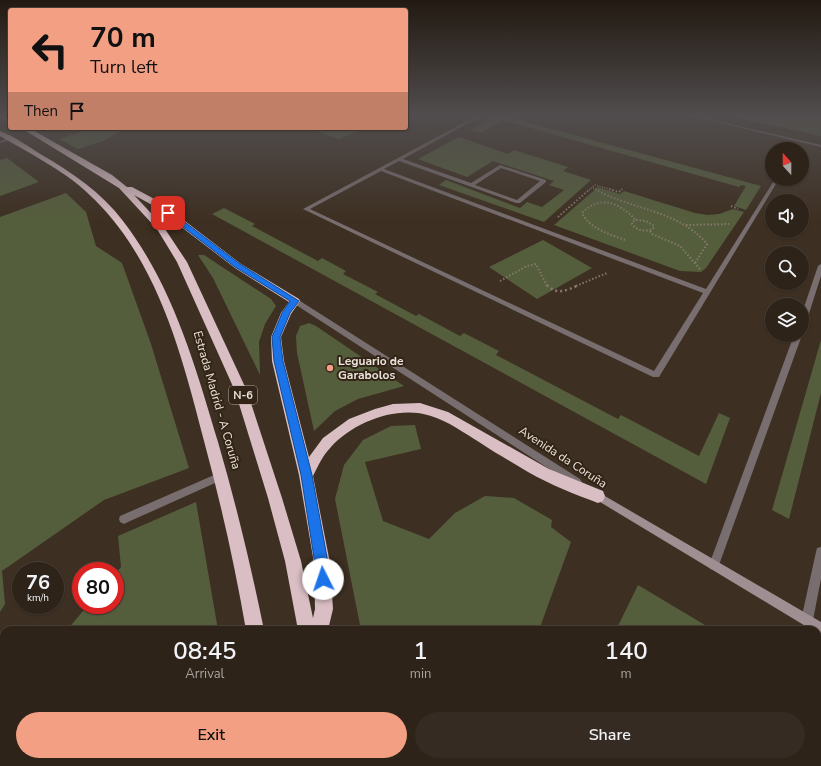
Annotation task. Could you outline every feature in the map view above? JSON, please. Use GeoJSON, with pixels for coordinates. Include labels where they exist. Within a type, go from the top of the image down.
{"type":"FeatureCollection","features":[{"type":"Feature","properties":{"kind":"highway","name":"Estrada Madrid - A Coruña"},"geometry":{"type":"LineString","coordinates":[[29,151],[88,188],[113,214],[135,243],[159,288],[180,336],[200,397],[236,537],[254,626]]}},
{"type":"Feature","properties":{"kind":"highway","name":"Estrada Madrid - A Coruña"},"geometry":{"type":"LineString","coordinates":[[64,151],[122,186],[160,228],[182,262],[242,391],[291,554],[306,626]]}},
{"type":"Feature","properties":{"kind":"highway","name":"N-6"},"geometry":{"type":"LineString","coordinates":[[122,186],[139,193],[157,204],[238,266],[295,301]]}},
{"type":"Feature","properties":{"kind":"highway"},"geometry":{"type":"LineString","coordinates":[[295,301],[286,313],[276,337],[278,361],[306,475],[322,563],[324,610],[320,626]]}},
{"type":"Feature","properties":{"kind":"highway"},"geometry":{"type":"LineString","coordinates":[[306,475],[316,456],[331,438],[353,423],[381,411],[412,408],[432,411],[460,423],[508,453],[556,479],[598,496]]}},
{"type":"Feature","properties":{"kind":"street"},"geometry":{"type":"LineString","coordinates":[[414,151],[306,209],[656,376],[773,186]]}},
{"type":"Feature","properties":{"kind":"street"},"geometry":{"type":"LineString","coordinates":[[399,159],[518,202],[544,181],[500,166],[472,185]]}},
{"type":"Feature","properties":{"kind":"street"},"geometry":{"type":"LineString","coordinates":[[380,169],[707,292]]}},
{"type":"Feature","properties":{"kind":"street"},"geometry":{"type":"LineString","coordinates":[[809,302],[821,266]]}},
{"type":"Feature","properties":{"kind":"street","name":"Avenida da Coruña"},"geometry":{"type":"LineString","coordinates":[[295,301],[598,496],[816,626]]}},
{"type":"Feature","properties":{"kind":"street"},"geometry":{"type":"LineString","coordinates":[[714,565],[795,342]]}},
{"type":"Feature","properties":{"kind":"street"},"geometry":{"type":"LineString","coordinates":[[124,519],[221,476]]}},
{"type":"Feature","properties":{"kind":"street"},"geometry":{"type":"LineString","coordinates":[[807,620],[821,552]]}},
{"type":"Feature","properties":{"kind":"path"},"geometry":{"type":"LineString","coordinates":[[543,230],[595,185],[619,192],[622,189]]}},
{"type":"Feature","properties":{"kind":"path"},"geometry":{"type":"LineString","coordinates":[[593,188],[615,199],[662,214],[696,231],[702,236],[707,244],[695,263]]}},
{"type":"Feature","properties":{"kind":"path"},"geometry":{"type":"LineString","coordinates":[[650,231],[654,226],[651,223],[641,220],[632,222],[634,227],[638,230],[650,231],[652,234],[680,246],[706,275],[716,278]]}},
{"type":"Feature","properties":{"kind":"path"},"geometry":{"type":"LineString","coordinates":[[685,225],[732,224],[747,227]]}},
{"type":"Feature","properties":{"kind":"green space"},"geometry":{"type":"Polygon","coordinates":[[[433,151],[499,151],[508,154],[513,151],[516,151],[568,167],[563,171],[591,180],[544,222],[439,185],[446,180],[520,208],[527,202],[542,207],[564,190],[549,185],[554,181],[493,161],[467,177],[418,159],[433,151]]]}},
{"type":"Feature","properties":{"kind":"green space"},"geometry":{"type":"Polygon","coordinates":[[[611,151],[632,151],[761,186],[746,210],[734,206],[746,186],[741,185],[739,187],[611,151]]]}},
{"type":"Feature","properties":{"kind":"green space"},"geometry":{"type":"Polygon","coordinates":[[[7,158],[39,182],[0,196],[0,160],[7,158]]]}},
{"type":"Feature","properties":{"kind":"green space"},"geometry":{"type":"Polygon","coordinates":[[[598,187],[620,194],[624,191],[695,213],[708,215],[719,214],[733,209],[744,212],[706,268],[701,272],[680,271],[554,225],[598,187]]]}},
{"type":"Feature","properties":{"kind":"green space"},"geometry":{"type":"Polygon","coordinates":[[[66,193],[86,212],[96,246],[122,263],[151,344],[189,468],[104,500],[15,562],[12,562],[12,564],[2,571],[5,604],[0,612],[0,217],[66,193]]]}},
{"type":"Feature","properties":{"kind":"green space"},"geometry":{"type":"Polygon","coordinates":[[[224,208],[255,224],[252,226],[318,261],[322,258],[346,271],[343,274],[378,292],[375,294],[416,316],[419,314],[460,336],[464,333],[499,351],[496,355],[618,419],[621,415],[699,456],[719,413],[730,418],[706,484],[212,214],[224,208]]]}},
{"type":"Feature","properties":{"kind":"green space"},"geometry":{"type":"Polygon","coordinates":[[[543,240],[592,268],[537,299],[489,267],[543,240]]]}},
{"type":"Feature","properties":{"kind":"green space"},"geometry":{"type":"Polygon","coordinates":[[[198,255],[204,255],[271,299],[276,306],[265,324],[259,342],[260,375],[213,278],[198,255]]]}},
{"type":"Feature","properties":{"kind":"green space"},"geometry":{"type":"Polygon","coordinates":[[[309,323],[316,326],[404,386],[358,399],[335,411],[314,431],[297,353],[296,336],[300,326],[309,323]]]}},
{"type":"Feature","properties":{"kind":"green space"},"geometry":{"type":"Polygon","coordinates":[[[821,340],[821,393],[789,519],[772,510],[821,340]]]}},
{"type":"Feature","properties":{"kind":"green space"},"geometry":{"type":"Polygon","coordinates":[[[415,425],[421,449],[365,462],[383,521],[429,539],[455,513],[485,496],[514,498],[552,520],[551,527],[571,542],[540,626],[360,626],[335,499],[344,465],[363,440],[391,426],[415,425]]]}},
{"type":"Feature","properties":{"kind":"green space"},"geometry":{"type":"Polygon","coordinates":[[[196,502],[217,626],[70,626],[80,614],[124,614],[124,562],[121,562],[118,536],[196,502]]]}},
{"type":"Feature","properties":{"kind":"green space"},"geometry":{"type":"Polygon","coordinates":[[[638,585],[705,625],[704,626],[618,626],[638,585]]]}},
{"type":"Feature","properties":{"kind":"place","name":"Leguario de Garabolos"},"geometry":{"type":"Point","coordinates":[330,368]}},
{"type":"Feature","properties":{"kind":"route"},"geometry":{"type":"LineString","coordinates":[[168,213],[238,266],[295,301],[286,313],[276,337],[278,361],[306,475],[322,563],[323,579]]}}]}
